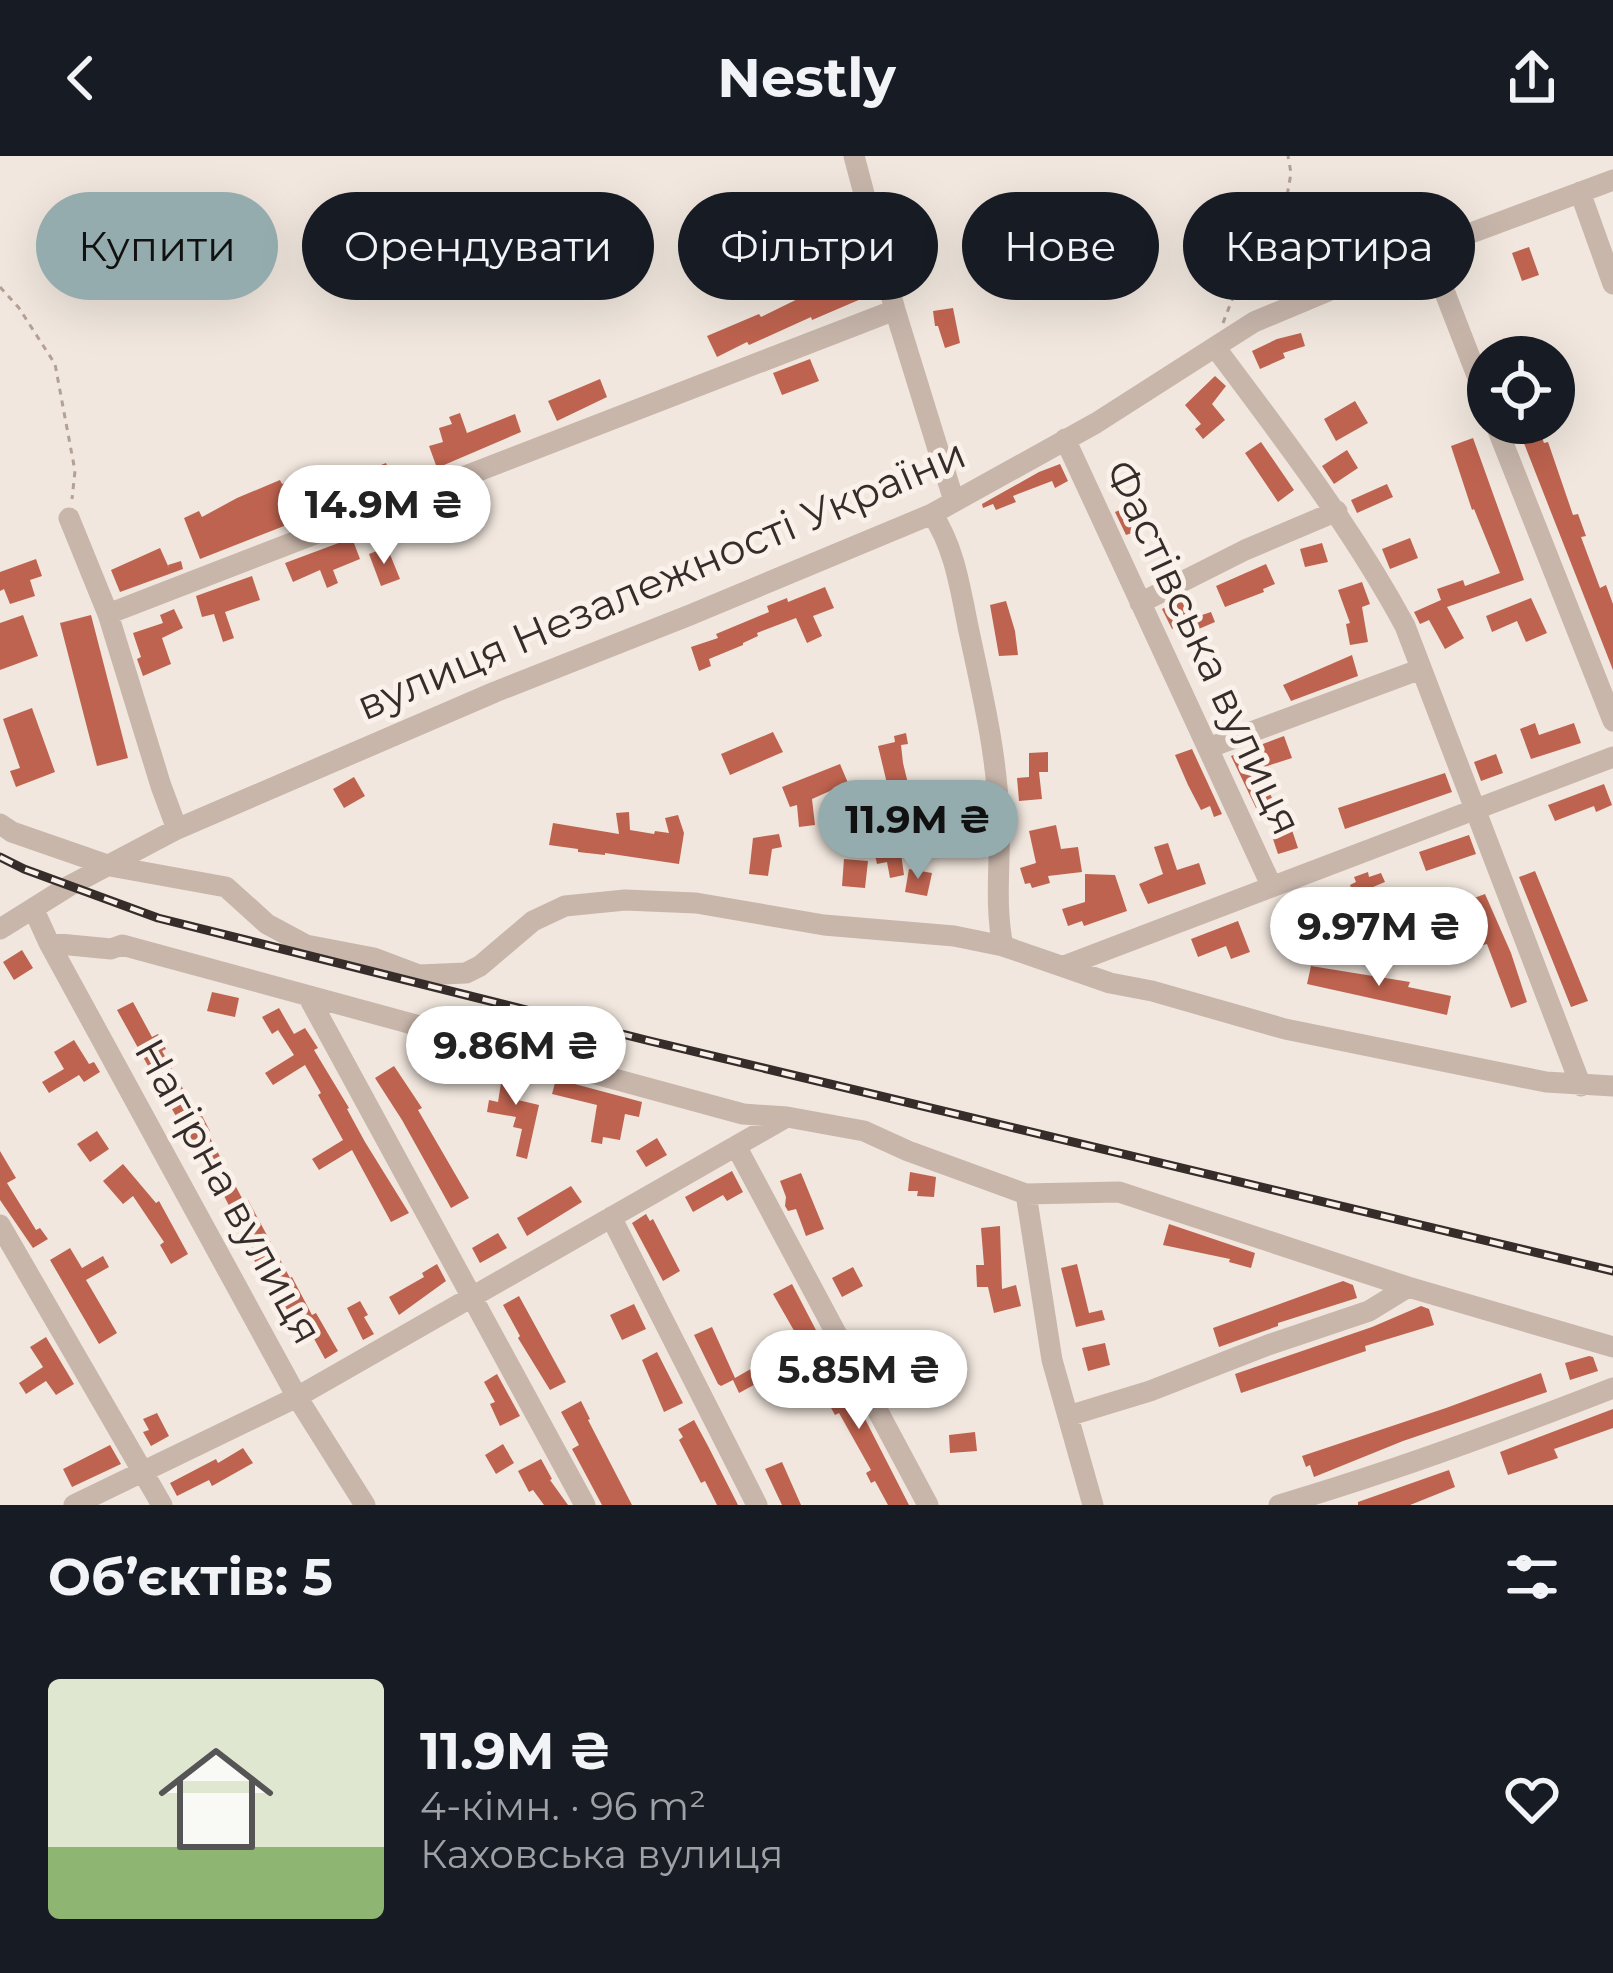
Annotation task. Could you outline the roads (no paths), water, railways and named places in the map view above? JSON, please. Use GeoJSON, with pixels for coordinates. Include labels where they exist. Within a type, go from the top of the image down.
{"type":"FeatureCollection","features":[{"type":"Feature","properties":{"kind":"street"},"geometry":{"type":"LineString","coordinates":[[854,156],[895,310],[955,501]]}},
{"type":"Feature","properties":{"kind":"street","name":"вулиця Незалежності України"},"geometry":{"type":"LineString","coordinates":[[1475,231],[1613,181]]}},
{"type":"Feature","properties":{"kind":"street"},"geometry":{"type":"LineString","coordinates":[[1580,192],[1613,284]]}},
{"type":"Feature","properties":{"kind":"street","name":"вулиця Незалежності України"},"geometry":{"type":"LineString","coordinates":[[0,929],[177,829],[495,692],[932,514],[1065,440],[1254,322],[1306,300]]}},
{"type":"Feature","properties":{"kind":"street"},"geometry":{"type":"LineString","coordinates":[[1448,300],[1467,350]]}},
{"type":"Feature","properties":{"kind":"street"},"geometry":{"type":"LineString","coordinates":[[108,614],[895,310]]}},
{"type":"Feature","properties":{"kind":"street"},"geometry":{"type":"LineString","coordinates":[[1219,345],[1337,511],[1405,626],[1581,1086]]}},
{"type":"Feature","properties":{"kind":"street","name":"Фастівська вулиця"},"geometry":{"type":"LineString","coordinates":[[1065,440],[1272,887]]}},
{"type":"Feature","properties":{"kind":"street"},"geometry":{"type":"LineString","coordinates":[[1503,444],[1613,721]]}},
{"type":"Feature","properties":{"kind":"street"},"geometry":{"type":"LineString","coordinates":[[1140,604],[1245,550],[1337,511]]}},
{"type":"Feature","properties":{"kind":"street"},"geometry":{"type":"LineString","coordinates":[[932,514],[944,531],[960,587],[989,721],[999,816],[997,915],[1004,946]]}},
{"type":"Feature","properties":{"kind":"street"},"geometry":{"type":"LineString","coordinates":[[69,518],[108,614],[177,829]]}},
{"type":"Feature","properties":{"kind":"street"},"geometry":{"type":"LineString","coordinates":[[1208,748],[1420,669]]}},
{"type":"Feature","properties":{"kind":"street"},"geometry":{"type":"LineString","coordinates":[[1064,966],[1613,758]]}},
{"type":"Feature","properties":{"kind":"street"},"geometry":{"type":"LineString","coordinates":[[0,824],[110,866],[226,887],[268,924],[306,945],[374,958],[419,975],[466,973],[533,921],[565,907],[625,899],[696,903],[824,925],[954,936],[1004,946],[1110,983],[1286,1029],[1546,1082],[1613,1086]]}},
{"type":"Feature","properties":{"kind":"street","name":"Нагірна вулиця"},"geometry":{"type":"LineString","coordinates":[[34,910],[297,1397],[365,1505]]}},
{"type":"Feature","properties":{"kind":"street"},"geometry":{"type":"LineString","coordinates":[[49,943],[111,949],[122,945],[743,1114],[864,1131],[1017,1192],[1119,1192],[1613,1348]]}},
{"type":"Feature","properties":{"kind":"street"},"geometry":{"type":"LineString","coordinates":[[308,996],[585,1505]]}},
{"type":"Feature","properties":{"kind":"street"},"geometry":{"type":"LineString","coordinates":[[74,1505],[297,1397],[787,1117]]}},
{"type":"Feature","properties":{"kind":"street"},"geometry":{"type":"LineString","coordinates":[[736,1146],[928,1505]]}},
{"type":"Feature","properties":{"kind":"street"},"geometry":{"type":"LineString","coordinates":[[1017,1192],[1052,1360],[1093,1505]]}},
{"type":"Feature","properties":{"kind":"street"},"geometry":{"type":"LineString","coordinates":[[611,1217],[757,1505]]}},
{"type":"Feature","properties":{"kind":"street"},"geometry":{"type":"LineString","coordinates":[[0,1225],[162,1505]]}},
{"type":"Feature","properties":{"kind":"street"},"geometry":{"type":"LineString","coordinates":[[1068,1416],[1369,1311],[1408,1287]]}},
{"type":"Feature","properties":{"kind":"street"},"geometry":{"type":"LineString","coordinates":[[1279,1505],[1613,1388]]}},
{"type":"Feature","properties":{"kind":"railway"},"geometry":{"type":"LineString","coordinates":[[0,857],[158,918],[1613,1271]]}}]}
